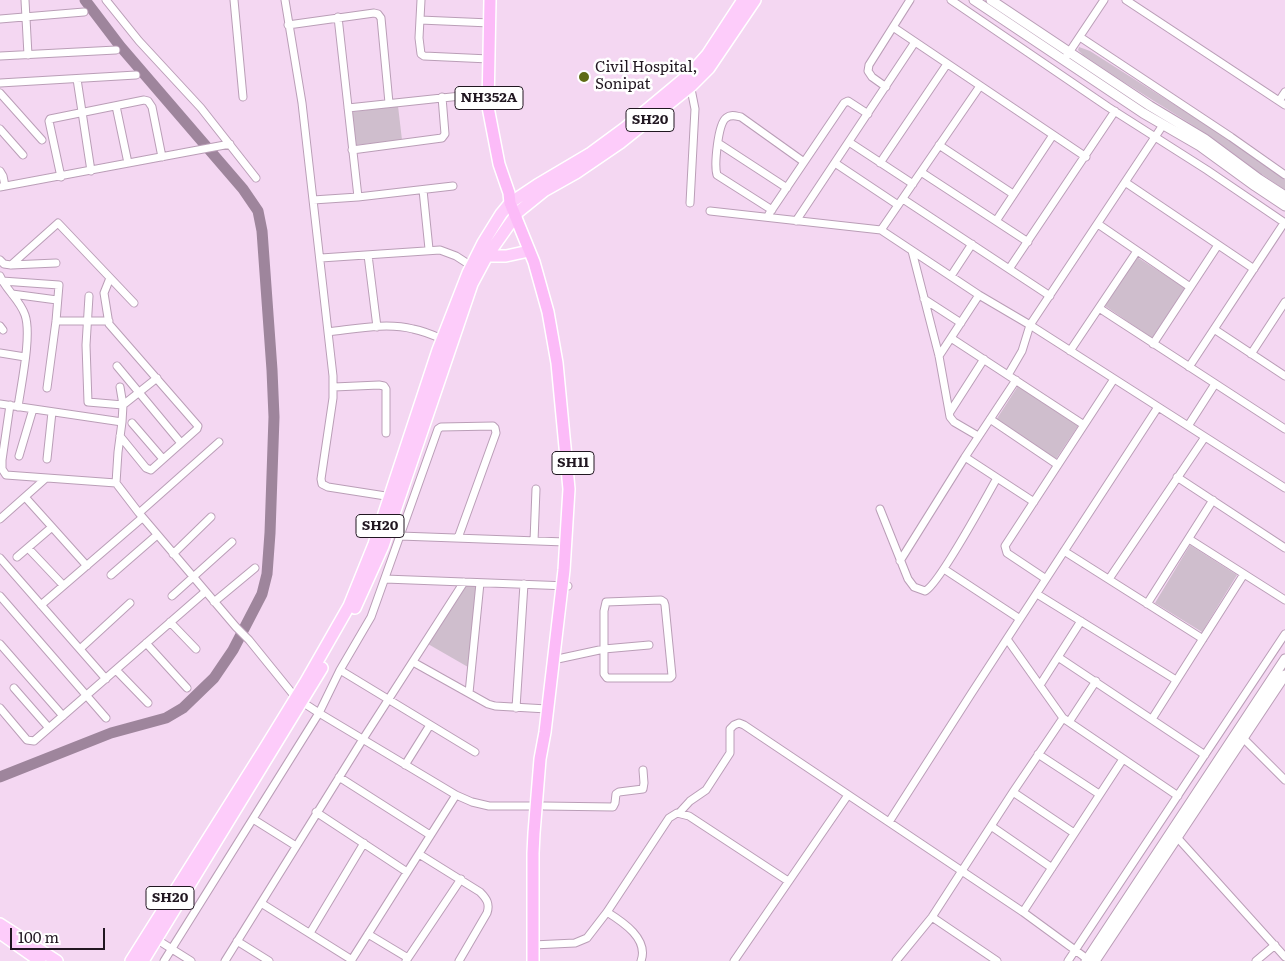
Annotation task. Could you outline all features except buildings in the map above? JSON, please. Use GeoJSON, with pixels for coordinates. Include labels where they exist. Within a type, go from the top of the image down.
{"type":"FeatureCollection","features":[{"type":"Feature","properties":{"kind":"highway","name":"NH352A"},"geometry":{"type":"LineString","coordinates":[[490,0],[488,107],[499,164],[513,205]]}},
{"type":"Feature","properties":{"kind":"highway","name":"SH11"},"geometry":{"type":"LineString","coordinates":[[513,205],[534,262],[548,312],[557,363],[569,489],[565,542],[567,570]]}},
{"type":"Feature","properties":{"kind":"highway","name":"SH11"},"geometry":{"type":"LineString","coordinates":[[513,205],[539,260],[554,311],[563,362],[575,489],[540,806],[537,945],[533,961]]}},
{"type":"Feature","properties":{"kind":"highway","name":"SH11"},"geometry":{"type":"LineString","coordinates":[[546,744],[547,709],[556,659]]}},
{"type":"Feature","properties":{"kind":"highway","name":"SH11"},"geometry":{"type":"LineString","coordinates":[[537,945],[540,961]]}},
{"type":"Feature","properties":{"kind":"main road","name":"SH20"},"geometry":{"type":"LineString","coordinates":[[688,82],[743,0]]}},
{"type":"Feature","properties":{"kind":"main road","name":"SH20"},"geometry":{"type":"LineString","coordinates":[[143,961],[299,700],[349,606],[395,497],[472,284],[483,242],[501,214],[537,185],[591,153],[709,68],[755,0]]}},
{"type":"Feature","properties":{"kind":"main road","name":"SH20"},"geometry":{"type":"LineString","coordinates":[[395,497],[442,339],[475,268],[487,256],[513,205]]}},
{"type":"Feature","properties":{"kind":"main road"},"geometry":{"type":"LineString","coordinates":[[487,256],[506,256],[529,251]]}},
{"type":"Feature","properties":{"kind":"main road","name":"SH20"},"geometry":{"type":"LineString","coordinates":[[131,961],[299,700]]}},
{"type":"Feature","properties":{"kind":"main road"},"geometry":{"type":"LineString","coordinates":[[0,924],[57,961]]}},
{"type":"Feature","properties":{"kind":"main road"},"geometry":{"type":"LineString","coordinates":[[0,933],[40,961]]}},
{"type":"Feature","properties":{"kind":"street"},"geometry":{"type":"LineString","coordinates":[[25,0],[28,55]]}},
{"type":"Feature","properties":{"kind":"street"},"geometry":{"type":"LineString","coordinates":[[106,0],[139,41],[201,108],[256,178]]}},
{"type":"Feature","properties":{"kind":"street"},"geometry":{"type":"LineString","coordinates":[[234,0],[244,97]]}},
{"type":"Feature","properties":{"kind":"street"},"geometry":{"type":"LineString","coordinates":[[285,0],[302,103],[334,387],[322,484],[328,487],[395,497]]}},
{"type":"Feature","properties":{"kind":"street"},"geometry":{"type":"LineString","coordinates":[[420,0],[420,52],[424,56],[489,59]]}},
{"type":"Feature","properties":{"kind":"street"},"geometry":{"type":"LineString","coordinates":[[886,87],[872,78],[868,71],[869,65],[910,0]]}},
{"type":"Feature","properties":{"kind":"street"},"geometry":{"type":"LineString","coordinates":[[951,0],[1285,223],[1189,367]]}},
{"type":"Feature","properties":{"kind":"street"},"geometry":{"type":"LineString","coordinates":[[974,0],[1067,56]]}},
{"type":"Feature","properties":{"kind":"street"},"geometry":{"type":"LineString","coordinates":[[991,0],[1067,56],[1153,114],[1205,139],[1285,196]]}},
{"type":"Feature","properties":{"kind":"street"},"geometry":{"type":"LineString","coordinates":[[1067,56],[1104,0]]}},
{"type":"Feature","properties":{"kind":"street"},"geometry":{"type":"LineString","coordinates":[[1126,0],[1282,103],[1285,92]]}},
{"type":"Feature","properties":{"kind":"street"},"geometry":{"type":"LineString","coordinates":[[0,19],[84,12]]}},
{"type":"Feature","properties":{"kind":"street"},"geometry":{"type":"LineString","coordinates":[[288,25],[338,17],[378,14],[381,18],[389,103]]}},
{"type":"Feature","properties":{"kind":"street"},"geometry":{"type":"LineString","coordinates":[[338,17],[358,197]]}},
{"type":"Feature","properties":{"kind":"street"},"geometry":{"type":"LineString","coordinates":[[420,20],[490,23]]}},
{"type":"Feature","properties":{"kind":"street"},"geometry":{"type":"LineString","coordinates":[[893,27],[1086,157]]}},
{"type":"Feature","properties":{"kind":"street"},"geometry":{"type":"LineString","coordinates":[[1080,37],[1232,137],[1285,175]]}},
{"type":"Feature","properties":{"kind":"street"},"geometry":{"type":"LineString","coordinates":[[796,221],[915,42]]}},
{"type":"Feature","properties":{"kind":"street"},"geometry":{"type":"LineString","coordinates":[[0,56],[116,50]]}},
{"type":"Feature","properties":{"kind":"street"},"geometry":{"type":"LineString","coordinates":[[880,163],[947,64]]}},
{"type":"Feature","properties":{"kind":"street"},"geometry":{"type":"LineString","coordinates":[[0,83],[136,74]]}},
{"type":"Feature","properties":{"kind":"street"},"geometry":{"type":"LineString","coordinates":[[77,79],[91,171]]}},
{"type":"Feature","properties":{"kind":"street"},"geometry":{"type":"LineString","coordinates":[[688,82],[695,109],[690,203]]}},
{"type":"Feature","properties":{"kind":"street"},"geometry":{"type":"LineString","coordinates":[[881,230],[980,86]]}},
{"type":"Feature","properties":{"kind":"street"},"geometry":{"type":"LineString","coordinates":[[0,93],[42,140]]}},
{"type":"Feature","properties":{"kind":"street"},"geometry":{"type":"LineString","coordinates":[[348,108],[489,93]]}},
{"type":"Feature","properties":{"kind":"street"},"geometry":{"type":"LineString","coordinates":[[352,150],[444,136],[446,134],[442,97]]}},
{"type":"Feature","properties":{"kind":"street"},"geometry":{"type":"LineString","coordinates":[[61,177],[49,120],[52,118],[144,100],[151,103],[162,157]]}},
{"type":"Feature","properties":{"kind":"street"},"geometry":{"type":"LineString","coordinates":[[767,218],[846,102],[848,101],[868,114]]}},
{"type":"Feature","properties":{"kind":"street"},"geometry":{"type":"LineString","coordinates":[[116,106],[128,163]]}},
{"type":"Feature","properties":{"kind":"street"},"geometry":{"type":"LineString","coordinates":[[1009,269],[1086,157],[1115,111]]}},
{"type":"Feature","properties":{"kind":"street"},"geometry":{"type":"LineString","coordinates":[[1153,114],[1163,125],[1200,146],[1285,206]]}},
{"type":"Feature","properties":{"kind":"street"},"geometry":{"type":"LineString","coordinates":[[772,210],[717,175],[718,143],[721,126],[725,118],[733,115],[742,117],[804,162]]}},
{"type":"Feature","properties":{"kind":"street"},"geometry":{"type":"LineString","coordinates":[[1008,375],[1022,351],[1030,325],[1163,125]]}},
{"type":"Feature","properties":{"kind":"street"},"geometry":{"type":"LineString","coordinates":[[0,129],[23,155]]}},
{"type":"Feature","properties":{"kind":"street"},"geometry":{"type":"LineString","coordinates":[[996,222],[1053,134]]}},
{"type":"Feature","properties":{"kind":"street"},"geometry":{"type":"LineString","coordinates":[[849,142],[912,184]]}},
{"type":"Feature","properties":{"kind":"street"},"geometry":{"type":"LineString","coordinates":[[718,143],[787,188]]}},
{"type":"Feature","properties":{"kind":"street"},"geometry":{"type":"LineString","coordinates":[[0,171],[3,176],[2,187],[230,144]]}},
{"type":"Feature","properties":{"kind":"street"},"geometry":{"type":"LineString","coordinates":[[939,145],[1014,194]]}},
{"type":"Feature","properties":{"kind":"street"},"geometry":{"type":"LineString","coordinates":[[835,163],[898,206]]}},
{"type":"Feature","properties":{"kind":"street"},"geometry":{"type":"LineString","coordinates":[[921,172],[1028,242]]}},
{"type":"Feature","properties":{"kind":"street"},"geometry":{"type":"LineString","coordinates":[[1126,182],[1254,269]]}},
{"type":"Feature","properties":{"kind":"street"},"geometry":{"type":"LineString","coordinates":[[314,200],[453,186]]}},
{"type":"Feature","properties":{"kind":"street"},"geometry":{"type":"LineString","coordinates":[[423,190],[429,250]]}},
{"type":"Feature","properties":{"kind":"street"},"geometry":{"type":"LineString","coordinates":[[903,198],[1050,296]]}},
{"type":"Feature","properties":{"kind":"street"},"geometry":{"type":"LineString","coordinates":[[710,211],[881,230],[979,295],[1030,325],[1285,488]]}},
{"type":"Feature","properties":{"kind":"street"},"geometry":{"type":"LineString","coordinates":[[11,265],[58,223],[134,303]]}},
{"type":"Feature","properties":{"kind":"street"},"geometry":{"type":"LineString","coordinates":[[1098,224],[1190,287]]}},
{"type":"Feature","properties":{"kind":"street"},"geometry":{"type":"LineString","coordinates":[[951,276],[972,244]]}},
{"type":"Feature","properties":{"kind":"street"},"geometry":{"type":"LineString","coordinates":[[1153,344],[1218,245]]}},
{"type":"Feature","properties":{"kind":"street"},"geometry":{"type":"LineString","coordinates":[[320,258],[429,250],[448,252],[475,268]]}},
{"type":"Feature","properties":{"kind":"street"},"geometry":{"type":"LineString","coordinates":[[1070,351],[1137,250]]}},
{"type":"Feature","properties":{"kind":"street"},"geometry":{"type":"LineString","coordinates":[[912,251],[939,356],[950,417],[954,422],[978,436]]}},
{"type":"Feature","properties":{"kind":"street"},"geometry":{"type":"LineString","coordinates":[[368,255],[377,327]]}},
{"type":"Feature","properties":{"kind":"street"},"geometry":{"type":"LineString","coordinates":[[0,271],[1,261],[11,265],[56,263]]}},
{"type":"Feature","properties":{"kind":"street"},"geometry":{"type":"LineString","coordinates":[[110,278],[104,293],[108,322],[198,426],[153,469],[148,469],[120,436]]}},
{"type":"Feature","properties":{"kind":"street"},"geometry":{"type":"LineString","coordinates":[[1,279],[22,308],[27,330],[25,356],[1,461],[2,469],[9,476],[116,484]]}},
{"type":"Feature","properties":{"kind":"street"},"geometry":{"type":"LineString","coordinates":[[1,279],[57,283],[59,285],[47,388]]}},
{"type":"Feature","properties":{"kind":"street"},"geometry":{"type":"LineString","coordinates":[[12,294],[58,300]]}},
{"type":"Feature","properties":{"kind":"street"},"geometry":{"type":"LineString","coordinates":[[939,356],[979,295]]}},
{"type":"Feature","properties":{"kind":"street"},"geometry":{"type":"LineString","coordinates":[[88,296],[86,321],[87,400],[91,403],[123,404],[157,378]]}},
{"type":"Feature","properties":{"kind":"street"},"geometry":{"type":"LineString","coordinates":[[924,298],[961,323]]}},
{"type":"Feature","properties":{"kind":"street"},"geometry":{"type":"LineString","coordinates":[[1251,354],[1285,302]]}},
{"type":"Feature","properties":{"kind":"street"},"geometry":{"type":"LineString","coordinates":[[1099,308],[1285,429]]}},
{"type":"Feature","properties":{"kind":"street"},"geometry":{"type":"LineString","coordinates":[[56,322],[108,322]]}},
{"type":"Feature","properties":{"kind":"street"},"geometry":{"type":"LineString","coordinates":[[328,332],[377,327],[412,328],[442,339]]}},
{"type":"Feature","properties":{"kind":"street"},"geometry":{"type":"LineString","coordinates":[[1214,329],[1285,376]]}},
{"type":"Feature","properties":{"kind":"street"},"geometry":{"type":"LineString","coordinates":[[951,338],[1084,425]]}},
{"type":"Feature","properties":{"kind":"street"},"geometry":{"type":"LineString","coordinates":[[0,353],[25,356]]}},
{"type":"Feature","properties":{"kind":"street"},"geometry":{"type":"LineString","coordinates":[[950,412],[984,359]]}},
{"type":"Feature","properties":{"kind":"street"},"geometry":{"type":"LineString","coordinates":[[117,366],[181,443]]}},
{"type":"Feature","properties":{"kind":"street"},"geometry":{"type":"LineString","coordinates":[[1046,579],[1007,553],[1005,546],[1114,379]]}},
{"type":"Feature","properties":{"kind":"street"},"geometry":{"type":"LineString","coordinates":[[900,561],[978,436],[1016,380]]}},
{"type":"Feature","properties":{"kind":"street"},"geometry":{"type":"LineString","coordinates":[[1188,426],[1215,384]]}},
{"type":"Feature","properties":{"kind":"street"},"geometry":{"type":"LineString","coordinates":[[334,387],[384,386],[386,389],[386,433]]}},
{"type":"Feature","properties":{"kind":"street"},"geometry":{"type":"LineString","coordinates":[[120,387],[123,404],[116,484],[140,516],[299,700],[456,795],[472,802],[489,806],[613,807],[616,803],[616,794],[643,790],[643,770]]}},
{"type":"Feature","properties":{"kind":"street"},"geometry":{"type":"LineString","coordinates":[[0,404],[122,422]]}},
{"type":"Feature","properties":{"kind":"street"},"geometry":{"type":"LineString","coordinates":[[889,822],[1158,407]]}},
{"type":"Feature","properties":{"kind":"street"},"geometry":{"type":"LineString","coordinates":[[18,456],[33,409]]}},
{"type":"Feature","properties":{"kind":"street"},"geometry":{"type":"LineString","coordinates":[[47,459],[52,412]]}},
{"type":"Feature","properties":{"kind":"street"},"geometry":{"type":"LineString","coordinates":[[990,419],[1058,465]]}},
{"type":"Feature","properties":{"kind":"street"},"geometry":{"type":"LineString","coordinates":[[132,423],[163,459]]}},
{"type":"Feature","properties":{"kind":"street"},"geometry":{"type":"LineString","coordinates":[[164,961],[319,713],[340,670],[372,617],[438,429],[441,427],[492,426],[495,428],[496,433],[458,538]]}},
{"type":"Feature","properties":{"kind":"street"},"geometry":{"type":"LineString","coordinates":[[1109,580],[1205,437]]}},
{"type":"Feature","properties":{"kind":"street"},"geometry":{"type":"LineString","coordinates":[[41,604],[87,566],[219,442]]}},
{"type":"Feature","properties":{"kind":"street"},"geometry":{"type":"LineString","coordinates":[[965,457],[1034,502]]}},
{"type":"Feature","properties":{"kind":"street"},"geometry":{"type":"LineString","coordinates":[[1178,477],[1285,548]]}},
{"type":"Feature","properties":{"kind":"street"},"geometry":{"type":"LineString","coordinates":[[880,509],[910,582],[914,587],[925,591],[932,586],[944,569],[997,478]]}},
{"type":"Feature","properties":{"kind":"street"},"geometry":{"type":"LineString","coordinates":[[0,519],[45,479]]}},
{"type":"Feature","properties":{"kind":"street"},"geometry":{"type":"LineString","coordinates":[[534,541],[536,489]]}},
{"type":"Feature","properties":{"kind":"street"},"geometry":{"type":"LineString","coordinates":[[25,497],[87,566]]}},
{"type":"Feature","properties":{"kind":"street"},"geometry":{"type":"LineString","coordinates":[[1148,604],[1213,500]]}},
{"type":"Feature","properties":{"kind":"street"},"geometry":{"type":"LineString","coordinates":[[173,554],[211,517]]}},
{"type":"Feature","properties":{"kind":"street"},"geometry":{"type":"LineString","coordinates":[[17,558],[52,527]]}},
{"type":"Feature","properties":{"kind":"street"},"geometry":{"type":"LineString","coordinates":[[111,575],[157,535]]}},
{"type":"Feature","properties":{"kind":"street"},"geometry":{"type":"LineString","coordinates":[[400,536],[565,542]]}},
{"type":"Feature","properties":{"kind":"street"},"geometry":{"type":"LineString","coordinates":[[1189,538],[1285,600]]}},
{"type":"Feature","properties":{"kind":"street"},"geometry":{"type":"LineString","coordinates":[[172,596],[232,542]]}},
{"type":"Feature","properties":{"kind":"street"},"geometry":{"type":"LineString","coordinates":[[28,548],[63,585]]}},
{"type":"Feature","properties":{"kind":"street"},"geometry":{"type":"LineString","coordinates":[[1064,551],[1203,639]]}},
{"type":"Feature","properties":{"kind":"street"},"geometry":{"type":"LineString","coordinates":[[0,558],[106,679]]}},
{"type":"Feature","properties":{"kind":"street"},"geometry":{"type":"LineString","coordinates":[[214,602],[255,568]]}},
{"type":"Feature","properties":{"kind":"street"},"geometry":{"type":"LineString","coordinates":[[944,569],[1020,619]]}},
{"type":"Feature","properties":{"kind":"street"},"geometry":{"type":"LineString","coordinates":[[1152,719],[1244,574]]}},
{"type":"Feature","properties":{"kind":"street"},"geometry":{"type":"LineString","coordinates":[[386,579],[565,586]]}},
{"type":"Feature","properties":{"kind":"street"},"geometry":{"type":"LineString","coordinates":[[225,961],[362,739],[390,699],[464,582]]}},
{"type":"Feature","properties":{"kind":"street"},"geometry":{"type":"LineString","coordinates":[[469,693],[480,583]]}},
{"type":"Feature","properties":{"kind":"street"},"geometry":{"type":"LineString","coordinates":[[516,708],[524,584]]}},
{"type":"Feature","properties":{"kind":"street"},"geometry":{"type":"LineString","coordinates":[[0,708],[30,742],[34,741],[205,592]]}},
{"type":"Feature","properties":{"kind":"street"},"geometry":{"type":"LineString","coordinates":[[1037,594],[1176,680]]}},
{"type":"Feature","properties":{"kind":"street"},"geometry":{"type":"LineString","coordinates":[[0,596],[106,718]]}},
{"type":"Feature","properties":{"kind":"street"},"geometry":{"type":"LineString","coordinates":[[652,600],[664,602],[670,678],[607,678],[604,674],[604,650],[604,611],[606,602],[652,600]]}},
{"type":"Feature","properties":{"kind":"street"},"geometry":{"type":"LineString","coordinates":[[80,649],[130,604]]}},
{"type":"Feature","properties":{"kind":"street"},"geometry":{"type":"LineString","coordinates":[[1040,685],[1081,621]]}},
{"type":"Feature","properties":{"kind":"street"},"geometry":{"type":"LineString","coordinates":[[170,622],[196,649]]}},
{"type":"Feature","properties":{"kind":"street"},"geometry":{"type":"LineString","coordinates":[[1068,961],[1285,634]]}},
{"type":"Feature","properties":{"kind":"street"},"geometry":{"type":"LineString","coordinates":[[1007,639],[1066,720],[1178,796]]}},
{"type":"Feature","properties":{"kind":"street"},"geometry":{"type":"LineString","coordinates":[[146,643],[187,688]]}},
{"type":"Feature","properties":{"kind":"street"},"geometry":{"type":"LineString","coordinates":[[0,644],[63,716]]}},
{"type":"Feature","properties":{"kind":"street"},"geometry":{"type":"LineString","coordinates":[[556,659],[648,644]]}},
{"type":"Feature","properties":{"kind":"street"},"geometry":{"type":"LineString","coordinates":[[1058,656],[1205,754]]}},
{"type":"Feature","properties":{"kind":"street"},"geometry":{"type":"LineString","coordinates":[[537,945],[582,941],[587,938],[607,912],[669,818],[679,813],[690,801],[708,787],[730,753],[730,729],[739,723],[962,871],[1089,960],[1240,735],[1285,659]]}},
{"type":"Feature","properties":{"kind":"street"},"geometry":{"type":"LineString","coordinates":[[413,662],[488,704],[516,708],[547,709]]}},
{"type":"Feature","properties":{"kind":"street"},"geometry":{"type":"LineString","coordinates":[[116,670],[148,703]]}},
{"type":"Feature","properties":{"kind":"street"},"geometry":{"type":"LineString","coordinates":[[340,670],[475,752]]}},
{"type":"Feature","properties":{"kind":"street"},"geometry":{"type":"LineString","coordinates":[[1240,735],[1285,675]]}},
{"type":"Feature","properties":{"kind":"street"},"geometry":{"type":"LineString","coordinates":[[896,961],[914,942],[932,917],[1038,754],[1096,681]]}},
{"type":"Feature","properties":{"kind":"street"},"geometry":{"type":"LineString","coordinates":[[14,688],[49,728]]}},
{"type":"Feature","properties":{"kind":"street"},"geometry":{"type":"LineString","coordinates":[[405,764],[430,724]]}},
{"type":"Feature","properties":{"kind":"street"},"geometry":{"type":"LineString","coordinates":[[1240,735],[1285,780]]}},
{"type":"Feature","properties":{"kind":"street"},"geometry":{"type":"LineString","coordinates":[[1038,754],[1099,794]]}},
{"type":"Feature","properties":{"kind":"street"},"geometry":{"type":"LineString","coordinates":[[1022,912],[1123,759]]}},
{"type":"Feature","properties":{"kind":"street"},"geometry":{"type":"LineString","coordinates":[[339,777],[430,835]]}},
{"type":"Feature","properties":{"kind":"street"},"geometry":{"type":"LineString","coordinates":[[1013,792],[1074,833]]}},
{"type":"Feature","properties":{"kind":"street"},"geometry":{"type":"LineString","coordinates":[[261,903],[351,960],[456,795]]}},
{"type":"Feature","properties":{"kind":"street"},"geometry":{"type":"LineString","coordinates":[[734,961],[848,795]]}},
{"type":"Feature","properties":{"kind":"street"},"geometry":{"type":"LineString","coordinates":[[316,812],[407,872]]}},
{"type":"Feature","properties":{"kind":"street"},"geometry":{"type":"LineString","coordinates":[[679,813],[689,816],[788,881]]}},
{"type":"Feature","properties":{"kind":"street"},"geometry":{"type":"LineString","coordinates":[[253,819],[296,846]]}},
{"type":"Feature","properties":{"kind":"street"},"geometry":{"type":"LineString","coordinates":[[991,826],[1052,868]]}},
{"type":"Feature","properties":{"kind":"street"},"geometry":{"type":"LineString","coordinates":[[1174,834],[1285,957]]}},
{"type":"Feature","properties":{"kind":"street"},"geometry":{"type":"LineString","coordinates":[[310,933],[364,843]]}},
{"type":"Feature","properties":{"kind":"street"},"geometry":{"type":"LineString","coordinates":[[419,854],[461,879],[484,896],[489,907],[459,961]]}},
{"type":"Feature","properties":{"kind":"street"},"geometry":{"type":"LineString","coordinates":[[368,934],[407,959],[461,879]]}},
{"type":"Feature","properties":{"kind":"street"},"geometry":{"type":"LineString","coordinates":[[607,912],[624,922],[633,931],[643,953],[641,961]]}},
{"type":"Feature","properties":{"kind":"street"},"geometry":{"type":"LineString","coordinates":[[932,917],[988,959],[997,961]]}},
{"type":"Feature","properties":{"kind":"street"},"geometry":{"type":"LineString","coordinates":[[156,939],[191,961]]}},
{"type":"Feature","properties":{"kind":"street"},"geometry":{"type":"LineString","coordinates":[[237,941],[269,961]]}},
{"type":"Feature","properties":{"kind":"street"},"geometry":{"type":"LineString","coordinates":[[1256,961],[1275,945]]}},
{"type":"Feature","properties":{"kind":"shaded area"},"geometry":{"type":"Polygon","coordinates":[[[1079,47],[1090,51],[1219,133],[1285,180],[1285,190],[1210,136],[1083,55],[1078,50],[1079,47]]]}},
{"type":"Feature","properties":{"kind":"shaded area"},"geometry":{"type":"Polygon","coordinates":[[[398,106],[402,140],[356,145],[352,112],[398,106]]]}},
{"type":"Feature","properties":{"kind":"shaded area"},"geometry":{"type":"Polygon","coordinates":[[[1137,257],[1185,288],[1152,338],[1105,306],[1137,257]]]}},
{"type":"Feature","properties":{"kind":"shaded area"},"geometry":{"type":"Polygon","coordinates":[[[1018,386],[1078,426],[1056,459],[996,420],[1018,386]]]}},
{"type":"Feature","properties":{"kind":"shaded area"},"geometry":{"type":"Polygon","coordinates":[[[1190,545],[1237,575],[1202,632],[1155,603],[1190,545]]]}},
{"type":"Feature","properties":{"kind":"shaded area"},"geometry":{"type":"Polygon","coordinates":[[[466,585],[477,587],[468,667],[428,644],[466,585]]]}},
{"type":"Feature","properties":{"kind":"waterway"},"geometry":{"type":"LineString","coordinates":[[0,777],[111,733],[166,718],[183,708],[214,678],[233,650],[262,594],[267,574],[274,417],[262,231],[258,211],[243,189],[120,46],[85,0]]}},
{"type":"Feature","properties":{"kind":"place","name":"Civil Hospital, Sonipat"},"geometry":{"type":"Point","coordinates":[584,77]}}]}
